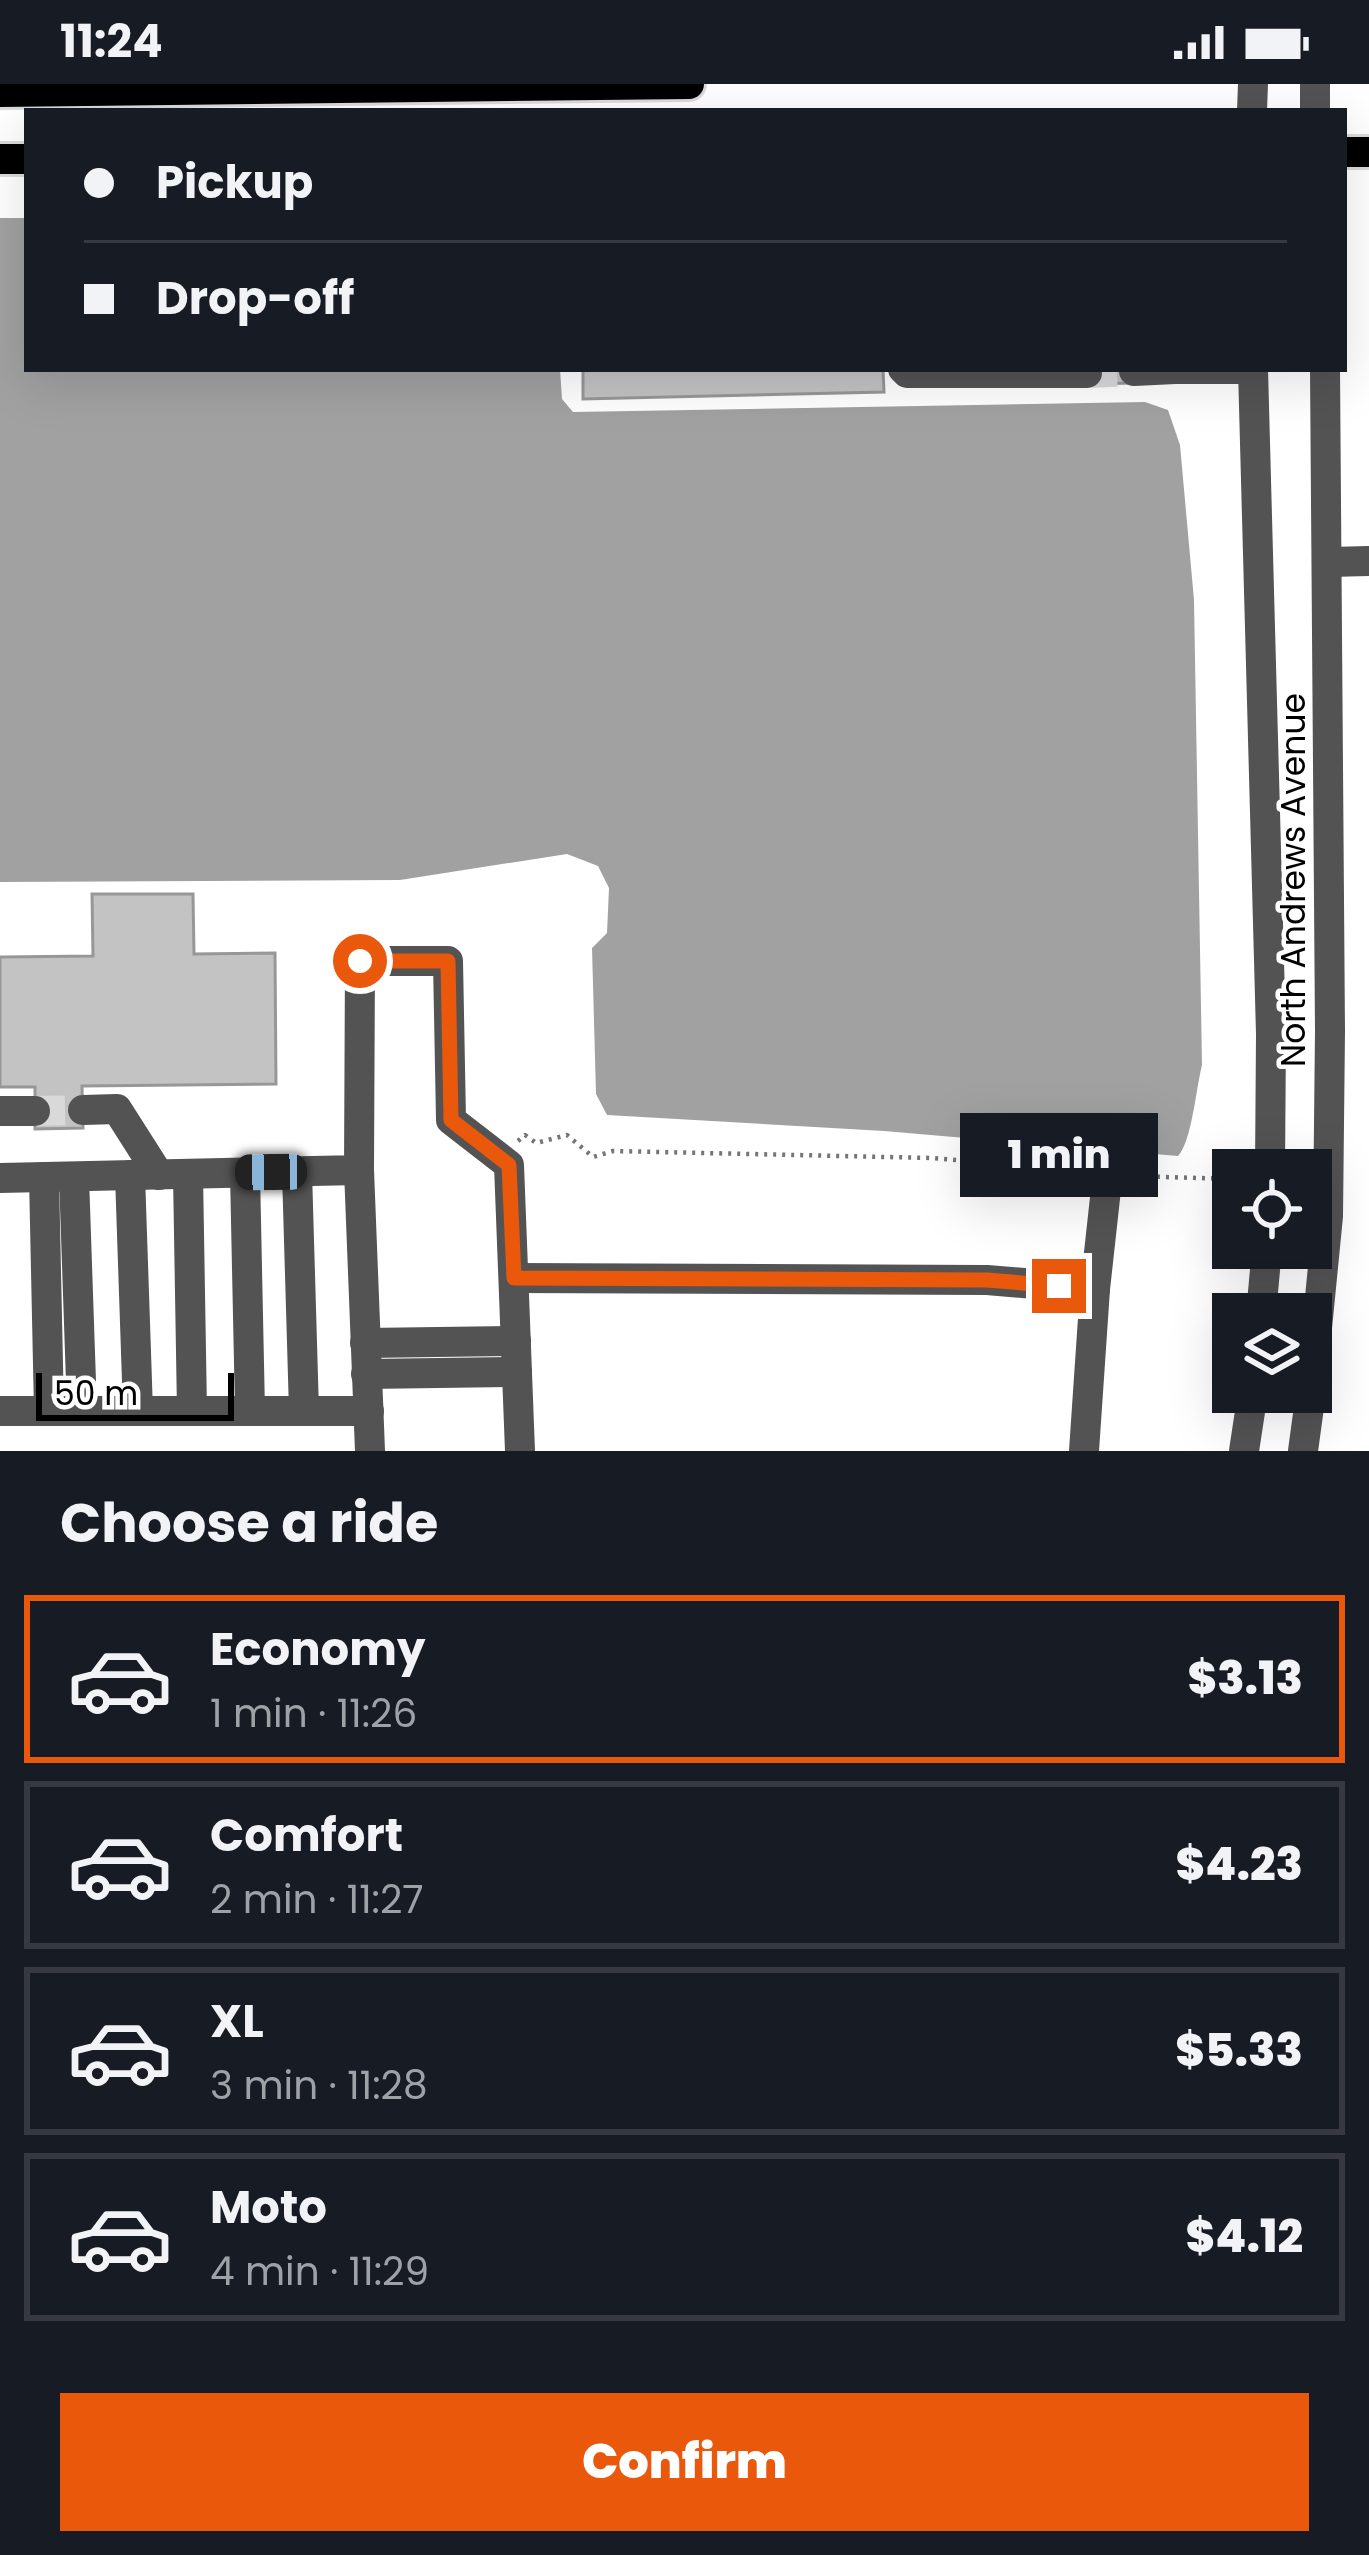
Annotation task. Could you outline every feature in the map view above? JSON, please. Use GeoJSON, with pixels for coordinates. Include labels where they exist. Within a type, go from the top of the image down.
{"type":"FeatureCollection","features":[{"type":"Feature","properties":{"kind":"main road"},"geometry":{"type":"LineString","coordinates":[[0,92],[689,84]]}},
{"type":"Feature","properties":{"kind":"street"},"geometry":{"type":"LineString","coordinates":[[906,372],[1075,375]]}},
{"type":"Feature","properties":{"kind":"street","name":"North Andrews Avenue"},"geometry":{"type":"LineString","coordinates":[[1253,372],[1270,1149]]}},
{"type":"Feature","properties":{"kind":"street","name":"North Andrews Avenue"},"geometry":{"type":"LineString","coordinates":[[1321,1293],[1328,1216],[1325,372]]}},
{"type":"Feature","properties":{"kind":"street"},"geometry":{"type":"LineString","coordinates":[[1329,562],[1369,561]]}},
{"type":"Feature","properties":{"kind":"street"},"geometry":{"type":"LineString","coordinates":[[370,1451],[359,1170],[360,961],[448,961],[451,1120],[509,1165],[520,1451]]}},
{"type":"Feature","properties":{"kind":"street"},"geometry":{"type":"LineString","coordinates":[[82,1110],[117,1109],[159,1175],[192,1411]]}},
{"type":"Feature","properties":{"kind":"street"},"geometry":{"type":"LineString","coordinates":[[0,1112],[35,1112]]}},
{"type":"Feature","properties":{"kind":"street"},"geometry":{"type":"LineString","coordinates":[[0,1178],[359,1170]]}},
{"type":"Feature","properties":{"kind":"street"},"geometry":{"type":"LineString","coordinates":[[297,1172],[304,1411]]}},
{"type":"Feature","properties":{"kind":"street"},"geometry":{"type":"LineString","coordinates":[[245,1173],[250,1411]]}},
{"type":"Feature","properties":{"kind":"street"},"geometry":{"type":"LineString","coordinates":[[138,1411],[159,1175]]}},
{"type":"Feature","properties":{"kind":"street"},"geometry":{"type":"LineString","coordinates":[[59,1177],[82,1411]]}},
{"type":"Feature","properties":{"kind":"street"},"geometry":{"type":"LineString","coordinates":[[50,1411],[59,1177]]}},
{"type":"Feature","properties":{"kind":"street"},"geometry":{"type":"LineString","coordinates":[[1084,1451],[1106,1179]]}},
{"type":"Feature","properties":{"kind":"street"},"geometry":{"type":"LineString","coordinates":[[514,1278],[987,1280],[1095,1289]]}},
{"type":"Feature","properties":{"kind":"street"},"geometry":{"type":"LineString","coordinates":[[365,1358],[516,1341]]}},
{"type":"Feature","properties":{"kind":"street"},"geometry":{"type":"LineString","coordinates":[[365,1358],[517,1372]]}},
{"type":"Feature","properties":{"kind":"street"},"geometry":{"type":"LineString","coordinates":[[0,1412],[369,1412]]}},
{"type":"Feature","properties":{"kind":"street"},"geometry":{"type":"LineString","coordinates":[[1244,1451],[1250,1413]]}},
{"type":"Feature","properties":{"kind":"street","name":"North Andrews Avenue"},"geometry":{"type":"LineString","coordinates":[[1303,1451],[1308,1413]]}},
{"type":"Feature","properties":{"kind":"path"},"geometry":{"type":"LineString","coordinates":[[510,1147],[525,1135],[536,1143],[567,1136],[593,1157],[613,1151],[932,1158],[1106,1179],[1212,1179]]}},
{"type":"Feature","properties":{"kind":"shaded area"},"geometry":{"type":"Polygon","coordinates":[[[0,218],[24,218],[24,372],[560,372],[562,399],[573,412],[1145,402],[1168,410],[1180,445],[1194,600],[1202,1065],[1190,1127],[1178,1156],[884,1131],[607,1115],[596,1094],[592,948],[607,933],[609,888],[598,866],[567,854],[400,880],[0,882],[0,218]]]}},
{"type":"Feature","properties":{"kind":"building"},"geometry":{"type":"Polygon","coordinates":[[[583,372],[883,372],[884,392],[583,399],[583,372]]]}},
{"type":"Feature","properties":{"kind":"building"},"geometry":{"type":"Polygon","coordinates":[[[1087,372],[1134,372],[1134,383],[1087,384],[1087,372]]]}},
{"type":"Feature","properties":{"kind":"building"},"geometry":{"type":"Polygon","coordinates":[[[92,894],[193,894],[194,954],[275,953],[276,1084],[82,1086],[83,1128],[35,1129],[35,1087],[0,1087],[0,957],[93,956],[92,894]]]}},
{"type":"Feature","properties":{"kind":"tunnel"},"geometry":{"type":"LineString","coordinates":[[1087,373],[1110,372]]}},
{"type":"Feature","properties":{"kind":"tunnel"},"geometry":{"type":"LineString","coordinates":[[35,1111],[83,1110]]}},
{"type":"Feature","properties":{"kind":"route"},"geometry":{"type":"LineString","coordinates":[[360,961],[448,961],[451,1120],[509,1165],[514,1278],[987,1280],[1059,1286]]}}]}
